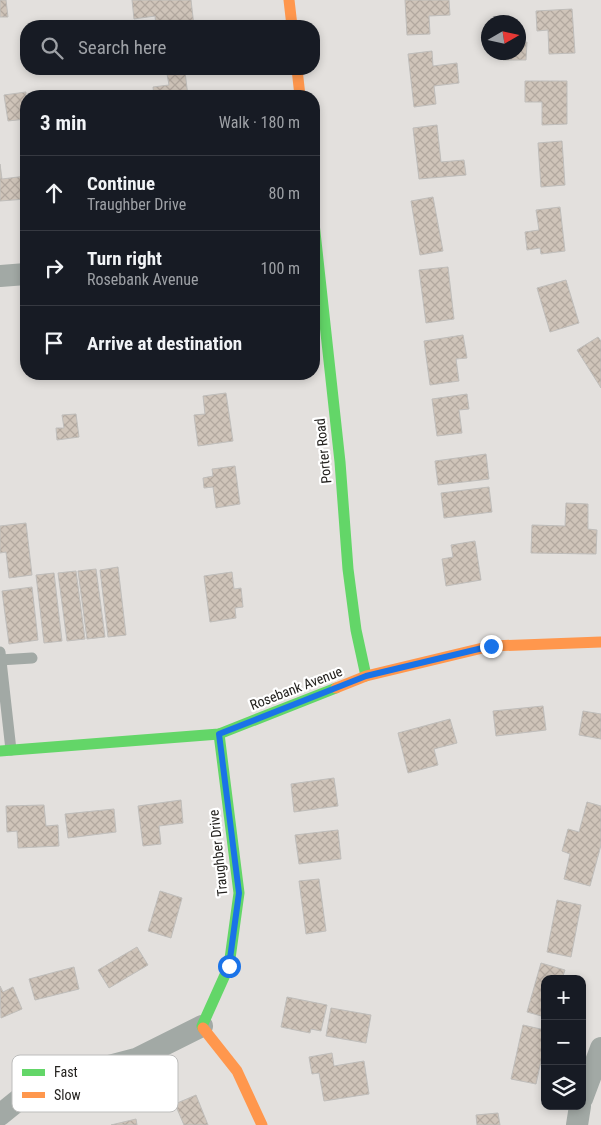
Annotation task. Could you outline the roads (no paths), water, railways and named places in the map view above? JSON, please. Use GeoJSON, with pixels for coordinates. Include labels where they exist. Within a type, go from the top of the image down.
{"type":"FeatureCollection","features":[{"type":"Feature","properties":{"kind":"street"},"geometry":{"type":"LineString","coordinates":[[289,0],[291,20]]}},
{"type":"Feature","properties":{"kind":"street"},"geometry":{"type":"LineString","coordinates":[[298,75],[299,90]]}},
{"type":"Feature","properties":{"kind":"street"},"geometry":{"type":"LineString","coordinates":[[0,276],[20,274]]}},
{"type":"Feature","properties":{"kind":"street","name":"Porter Road"},"geometry":{"type":"LineString","coordinates":[[320,296],[340,462],[348,569],[356,630],[366,676]]}},
{"type":"Feature","properties":{"kind":"street","name":"Rosebank Avenue"},"geometry":{"type":"LineString","coordinates":[[5,750],[219,734],[366,676],[491,646],[601,642]]}},
{"type":"Feature","properties":{"kind":"street","name":"Traughber Drive"},"geometry":{"type":"LineString","coordinates":[[202,1026],[229,966],[239,893],[219,734]]}},
{"type":"Feature","properties":{"kind":"street"},"geometry":{"type":"LineString","coordinates":[[144,1055],[202,1026],[237,1071],[262,1125]]}},
{"type":"Feature","properties":{"kind":"street"},"geometry":{"type":"LineString","coordinates":[[586,1088],[601,1048]]}},
{"type":"Feature","properties":{"kind":"street"},"geometry":{"type":"LineString","coordinates":[[0,1115],[12,1105]]}},
{"type":"Feature","properties":{"kind":"street"},"geometry":{"type":"LineString","coordinates":[[577,1125],[579,1110]]}},
{"type":"Feature","properties":{"kind":"lane"},"geometry":{"type":"LineString","coordinates":[[5,750],[0,657],[32,658]]}}]}
